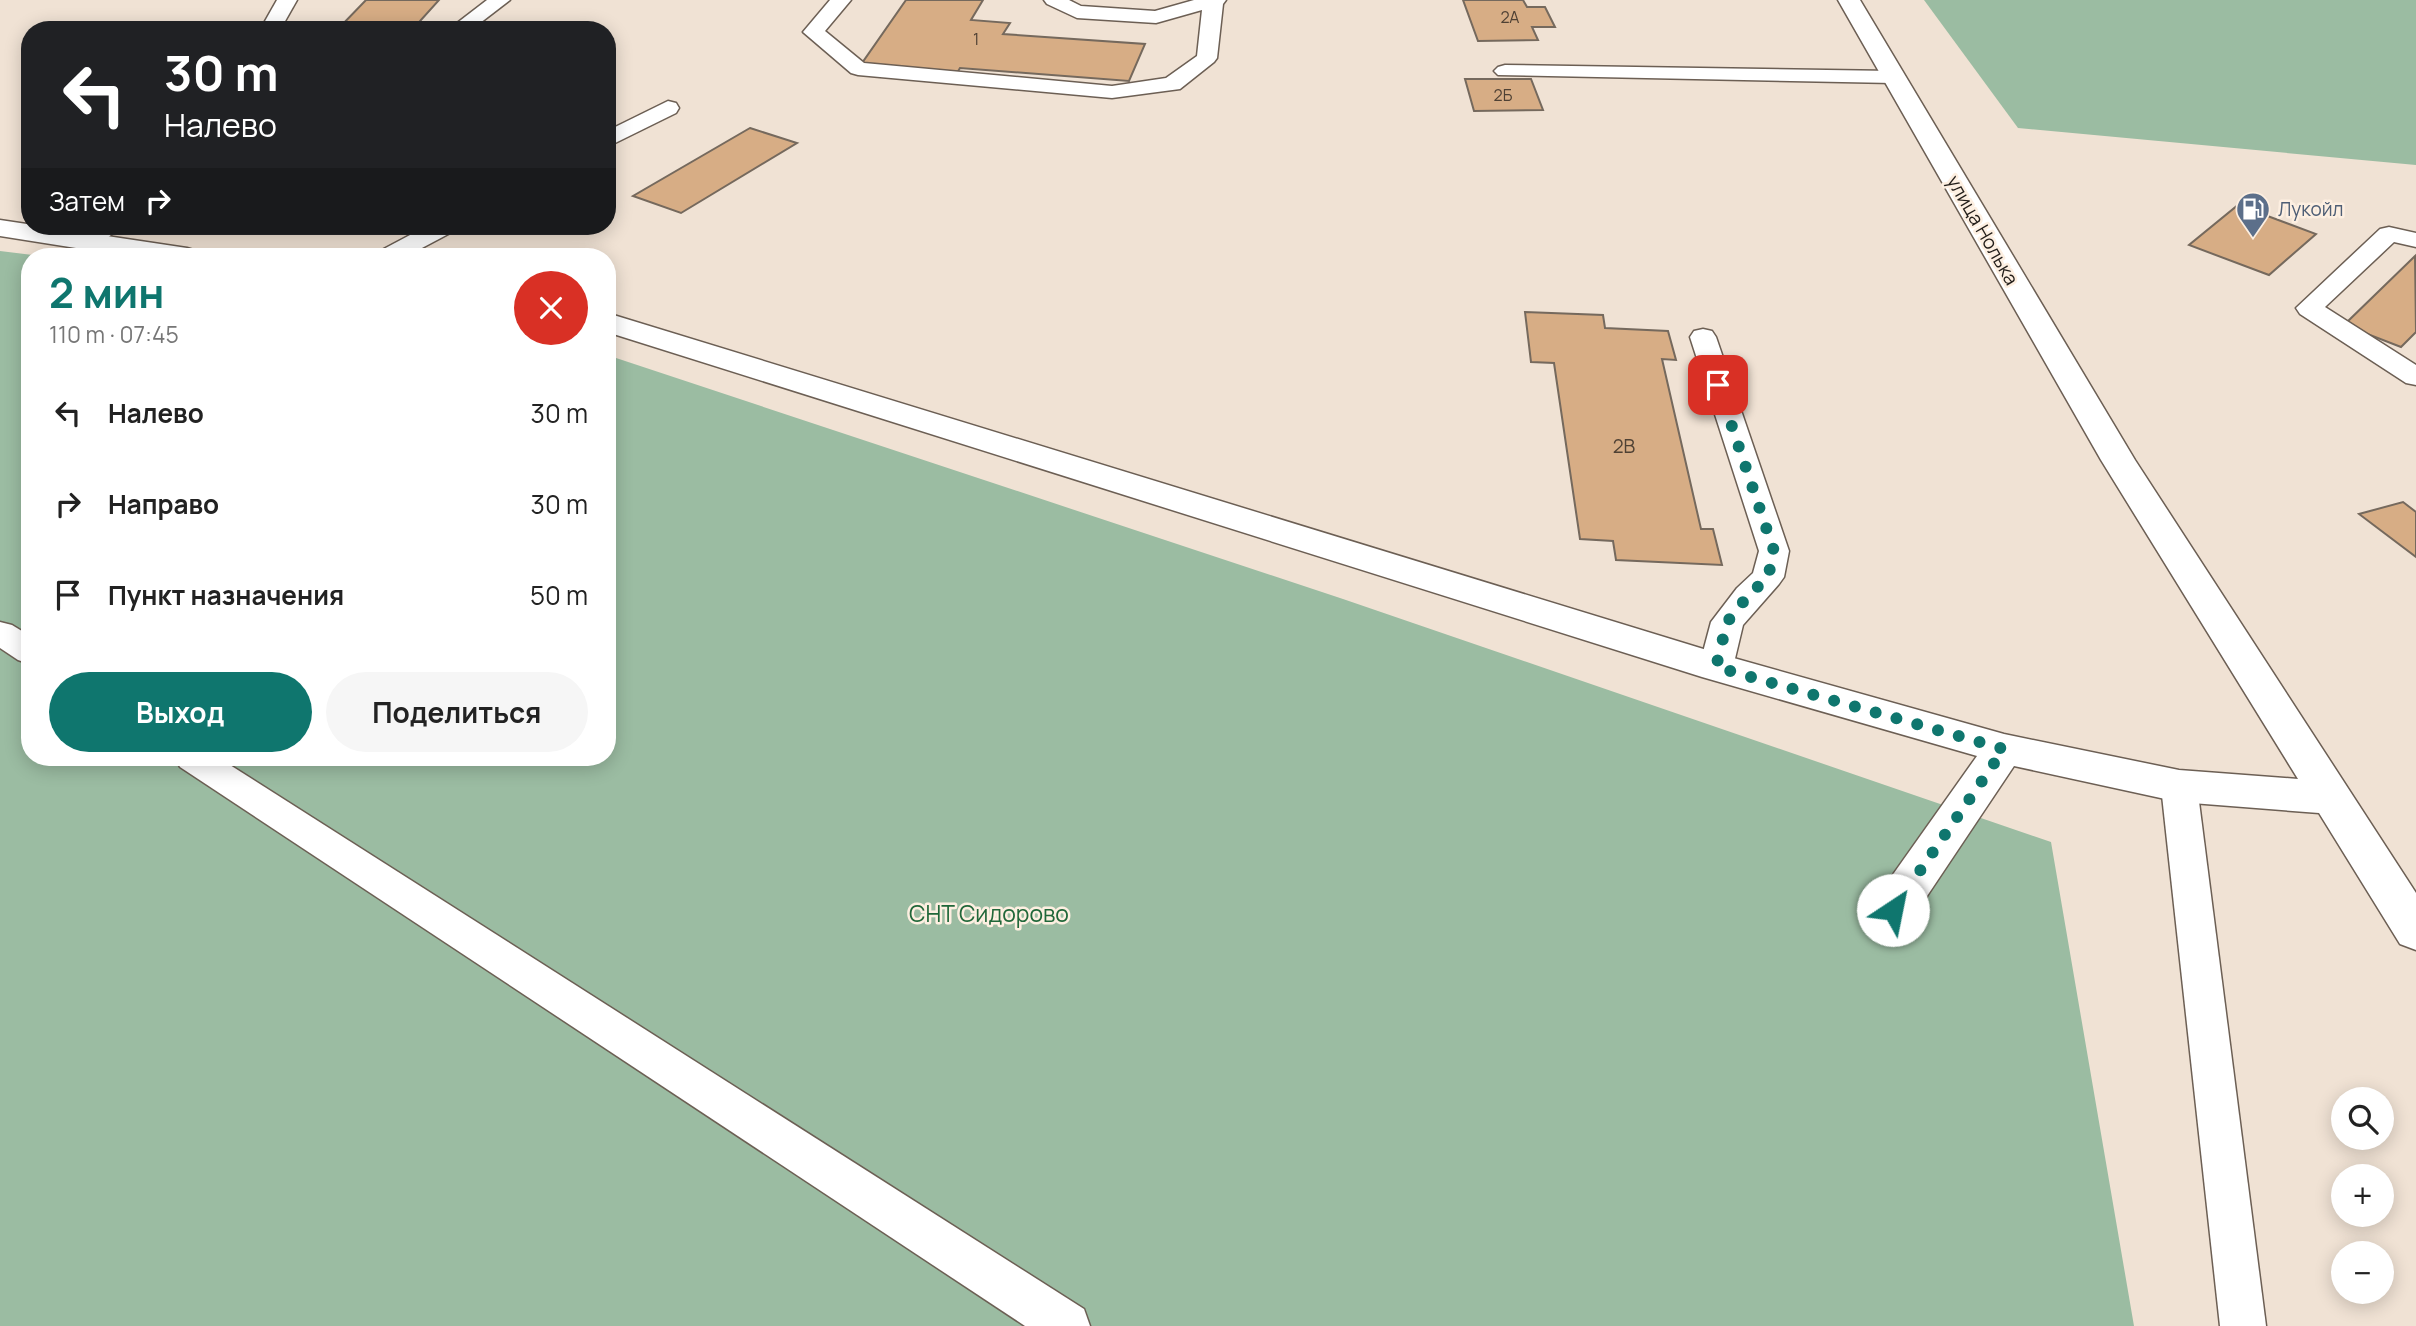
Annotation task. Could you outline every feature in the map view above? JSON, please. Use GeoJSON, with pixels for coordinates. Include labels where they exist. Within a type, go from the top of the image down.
{"type":"FeatureCollection","features":[{"type":"Feature","properties":{"kind":"street","name":"улица Нолька"},"geometry":{"type":"LineString","coordinates":[[1849,0],[2118,460],[2416,931]]}},
{"type":"Feature","properties":{"kind":"street"},"geometry":{"type":"LineString","coordinates":[[0,228],[21,229]]}},
{"type":"Feature","properties":{"kind":"street"},"geometry":{"type":"LineString","coordinates":[[100,235],[151,248]]}},
{"type":"Feature","properties":{"kind":"street"},"geometry":{"type":"LineString","coordinates":[[616,325],[1716,667],[2004,749],[2179,786],[2331,798]]}},
{"type":"Feature","properties":{"kind":"street"},"geometry":{"type":"LineString","coordinates":[[1893,910],[2004,749]]}},
{"type":"Feature","properties":{"kind":"lane"},"geometry":{"type":"LineString","coordinates":[[275,21],[287,0]]}},
{"type":"Feature","properties":{"kind":"lane"},"geometry":{"type":"LineString","coordinates":[[471,21],[500,0]]}},
{"type":"Feature","properties":{"kind":"lane"},"geometry":{"type":"LineString","coordinates":[[841,0],[813,33],[858,69],[1112,92],[1172,84],[1207,58],[1214,1],[1156,17],[1077,12],[1054,0]]}},
{"type":"Feature","properties":{"kind":"lane"},"geometry":{"type":"LineString","coordinates":[[1505,71],[1893,77]]}},
{"type":"Feature","properties":{"kind":"lane"},"geometry":{"type":"LineString","coordinates":[[616,135],[668,108]]}},
{"type":"Feature","properties":{"kind":"lane"},"geometry":{"type":"LineString","coordinates":[[2416,240],[2389,234],[2309,308],[2416,377]]}},
{"type":"Feature","properties":{"kind":"lane"},"geometry":{"type":"LineString","coordinates":[[404,248],[428,235]]}},
{"type":"Feature","properties":{"kind":"lane"},"geometry":{"type":"LineString","coordinates":[[1703,337],[1774,551],[1768,577],[1727,622],[1716,667]]}},
{"type":"Feature","properties":{"kind":"lane"},"geometry":{"type":"LineString","coordinates":[[0,633],[21,646]]}},
{"type":"Feature","properties":{"kind":"lane"},"geometry":{"type":"LineString","coordinates":[[204,766],[1067,1326]]}},
{"type":"Feature","properties":{"kind":"lane"},"geometry":{"type":"LineString","coordinates":[[2179,786],[2243,1326]]}},
{"type":"Feature","properties":{"kind":"green space"},"geometry":{"type":"Polygon","coordinates":[[[1924,0],[2416,0],[2416,165],[2018,128],[1924,0]]]}},
{"type":"Feature","properties":{"kind":"green space","name":"СНТ Сидорово"},"geometry":{"type":"Polygon","coordinates":[[[0,251],[21,254],[21,766],[616,766],[616,358],[1343,599],[2051,842],[2134,1326],[0,1326],[0,251]]]}},
{"type":"Feature","properties":{"kind":"building"},"geometry":{"type":"Polygon","coordinates":[[[366,0],[439,0],[420,21],[346,21],[366,0]]]}},
{"type":"Feature","properties":{"kind":"building"},"geometry":{"type":"Polygon","coordinates":[[[906,0],[983,0],[971,20],[1010,23],[1003,34],[1145,44],[1129,81],[960,68],[957,73],[860,66],[906,0]]]}},
{"type":"Feature","properties":{"kind":"building"},"geometry":{"type":"Polygon","coordinates":[[[1463,0],[1523,0],[1527,7],[1545,7],[1555,27],[1532,27],[1538,40],[1478,41],[1463,0]]]}},
{"type":"Feature","properties":{"kind":"building"},"geometry":{"type":"Polygon","coordinates":[[[1465,79],[1531,79],[1543,110],[1474,111],[1465,79]]]}},
{"type":"Feature","properties":{"kind":"building"},"geometry":{"type":"Polygon","coordinates":[[[750,128],[797,143],[681,213],[633,196],[750,128]]]}},
{"type":"Feature","properties":{"kind":"building","name":"Лукойл"},"geometry":{"type":"Polygon","coordinates":[[[2238,205],[2316,234],[2269,275],[2189,245],[2238,205]]]}},
{"type":"Feature","properties":{"kind":"building"},"geometry":{"type":"Polygon","coordinates":[[[2415,256],[2416,332],[2401,347],[2344,325],[2415,256]]]}},
{"type":"Feature","properties":{"kind":"building"},"geometry":{"type":"Polygon","coordinates":[[[1525,312],[1603,315],[1605,328],[1668,331],[1676,360],[1662,359],[1701,529],[1713,529],[1722,565],[1616,560],[1613,541],[1580,539],[1554,363],[1531,362],[1525,312]]]}},
{"type":"Feature","properties":{"kind":"building"},"geometry":{"type":"Polygon","coordinates":[[[2403,502],[2416,512],[2416,557],[2359,514],[2403,502]]]}},
{"type":"Feature","properties":{"kind":"place","name":"Лукойл"},"geometry":{"type":"Point","coordinates":[2253,239]}},
{"type":"Feature","properties":{"kind":"route"},"geometry":{"type":"LineString","coordinates":[[1718,385],[1774,551],[1768,577],[1727,622],[1716,667],[2004,749],[1893,910]]}}]}
